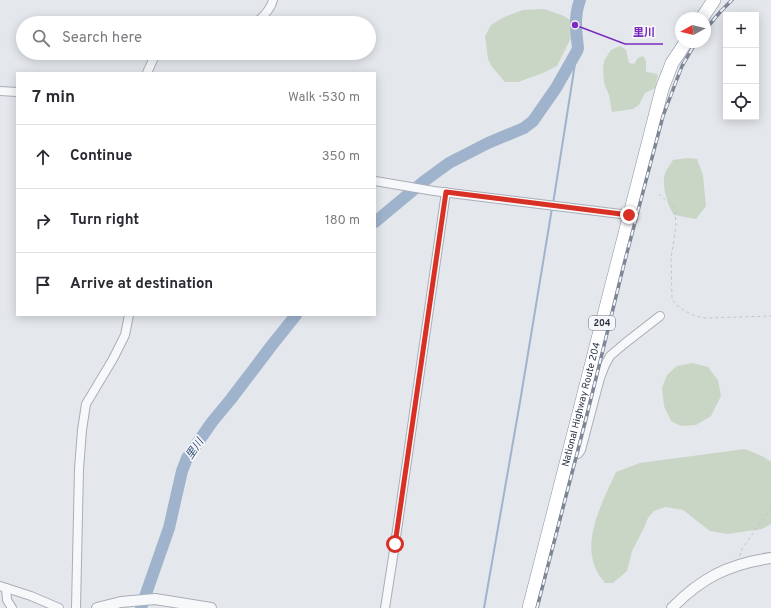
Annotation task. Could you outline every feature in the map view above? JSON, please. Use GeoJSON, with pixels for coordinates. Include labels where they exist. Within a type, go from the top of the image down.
{"type":"FeatureCollection","features":[{"type":"Feature","properties":{"kind":"highway"},"geometry":{"type":"LineString","coordinates":[[706,12],[714,0]]}},
{"type":"Feature","properties":{"kind":"highway","name":"National Highway Route 204"},"geometry":{"type":"LineString","coordinates":[[529,608],[662,89],[672,63],[682,48]]}},
{"type":"Feature","properties":{"kind":"street"},"geometry":{"type":"LineString","coordinates":[[264,16],[272,5],[273,0]]}},
{"type":"Feature","properties":{"kind":"street"},"geometry":{"type":"LineString","coordinates":[[147,72],[153,60]]}},
{"type":"Feature","properties":{"kind":"street"},"geometry":{"type":"LineString","coordinates":[[0,91],[16,92]]}},
{"type":"Feature","properties":{"kind":"street"},"geometry":{"type":"LineString","coordinates":[[376,182],[629,215]]}},
{"type":"Feature","properties":{"kind":"street"},"geometry":{"type":"LineString","coordinates":[[385,608],[446,192]]}},
{"type":"Feature","properties":{"kind":"street"},"geometry":{"type":"LineString","coordinates":[[76,608],[79,469],[86,404],[126,335],[129,316]]}},
{"type":"Feature","properties":{"kind":"street"},"geometry":{"type":"LineString","coordinates":[[568,455],[578,454],[581,450],[600,378],[610,356],[660,316]]}},
{"type":"Feature","properties":{"kind":"street"},"geometry":{"type":"LineString","coordinates":[[672,608],[684,596],[701,583],[723,570],[771,558]]}},
{"type":"Feature","properties":{"kind":"street"},"geometry":{"type":"LineString","coordinates":[[3,587],[7,600],[12,608]]}},
{"type":"Feature","properties":{"kind":"street"},"geometry":{"type":"LineString","coordinates":[[3,587],[31,596],[59,608]]}},
{"type":"Feature","properties":{"kind":"street"},"geometry":{"type":"LineString","coordinates":[[97,608],[121,602],[155,599],[211,608]]}},
{"type":"Feature","properties":{"kind":"street"},"geometry":{"type":"LineString","coordinates":[[3,608],[7,600]]}},
{"type":"Feature","properties":{"kind":"path"},"geometry":{"type":"LineString","coordinates":[[659,194],[675,209],[676,226],[671,258],[672,298],[675,304],[695,316],[705,318],[771,316]]}},
{"type":"Feature","properties":{"kind":"path"},"geometry":{"type":"LineString","coordinates":[[739,565],[742,549],[771,508]]}},
{"type":"Feature","properties":{"kind":"green space"},"geometry":{"type":"Polygon","coordinates":[[[544,9],[564,16],[573,22],[574,32],[557,66],[518,82],[505,82],[492,67],[488,59],[485,36],[491,25],[504,17],[523,10],[544,9]]]}},
{"type":"Feature","properties":{"kind":"green space"},"geometry":{"type":"Polygon","coordinates":[[[620,46],[626,50],[629,63],[634,64],[638,58],[643,56],[646,61],[646,72],[658,75],[655,88],[645,93],[639,105],[633,109],[612,112],[609,95],[604,83],[603,67],[605,59],[611,50],[620,46]]]}},
{"type":"Feature","properties":{"kind":"green space"},"geometry":{"type":"Polygon","coordinates":[[[688,158],[697,159],[703,175],[706,206],[696,219],[674,215],[669,206],[664,187],[664,176],[673,160],[688,158]]]}},
{"type":"Feature","properties":{"kind":"green space"},"geometry":{"type":"Polygon","coordinates":[[[693,363],[708,367],[718,380],[721,396],[711,416],[696,425],[681,426],[671,421],[664,406],[662,388],[667,375],[677,366],[693,363]]]}},
{"type":"Feature","properties":{"kind":"green space"},"geometry":{"type":"Polygon","coordinates":[[[745,449],[764,457],[771,462],[771,524],[762,529],[727,534],[710,531],[683,510],[665,507],[654,511],[648,518],[632,551],[627,571],[613,583],[605,583],[598,574],[594,564],[592,553],[593,529],[601,505],[616,472],[640,463],[745,449]]]}},
{"type":"Feature","properties":{"kind":"waterway","name":"里川"},"geometry":{"type":"LineString","coordinates":[[376,221],[423,182],[449,163],[488,143],[524,128],[533,121],[556,88],[577,51],[576,18],[580,0]]}},
{"type":"Feature","properties":{"kind":"waterway"},"geometry":{"type":"LineString","coordinates":[[553,204],[577,51]]}},
{"type":"Feature","properties":{"kind":"waterway"},"geometry":{"type":"LineString","coordinates":[[484,608],[552,208]]}},
{"type":"Feature","properties":{"kind":"waterway","name":"里川"},"geometry":{"type":"LineString","coordinates":[[141,608],[169,528],[182,471],[187,458],[212,422],[295,316]]}},
{"type":"Feature","properties":{"kind":"railway"},"geometry":{"type":"LineString","coordinates":[[711,23],[732,0]]}},
{"type":"Feature","properties":{"kind":"railway"},"geometry":{"type":"LineString","coordinates":[[537,608],[663,116],[682,66],[692,48]]}},
{"type":"Feature","properties":{"kind":"place","name":"里川"},"geometry":{"type":"Point","coordinates":[575,25]}},
{"type":"Feature","properties":{"kind":"route"},"geometry":{"type":"LineString","coordinates":[[395,544],[446,192],[629,215]]}}]}
